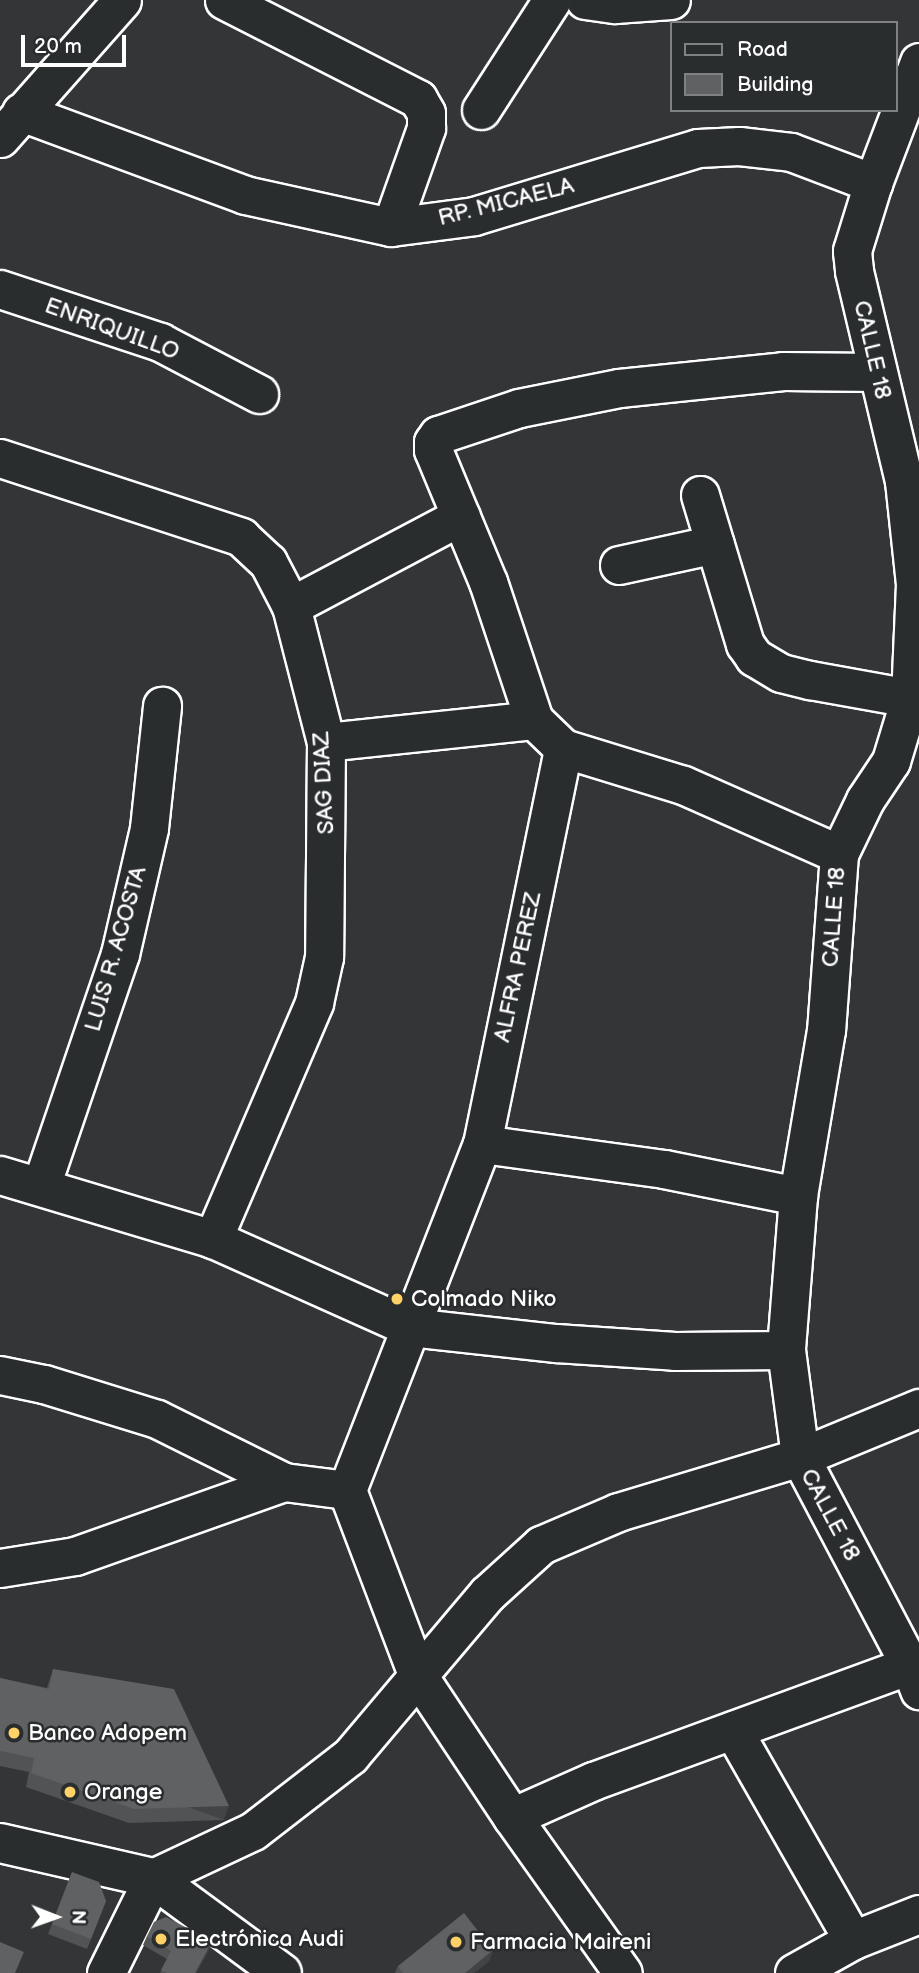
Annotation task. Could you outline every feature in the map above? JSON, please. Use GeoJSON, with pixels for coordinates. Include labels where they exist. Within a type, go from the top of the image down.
{"type":"FeatureCollection","features":[{"type":"Feature","properties":{"kind":"street"},"geometry":{"type":"LineString","coordinates":[[11,125],[122,0]]}},
{"type":"Feature","properties":{"kind":"street"},"geometry":{"type":"LineString","coordinates":[[225,0],[418,99],[426,113],[426,128],[391,228]]}},
{"type":"Feature","properties":{"kind":"street"},"geometry":{"type":"LineString","coordinates":[[481,110],[552,0]]}},
{"type":"Feature","properties":{"kind":"street"},"geometry":{"type":"LineString","coordinates":[[585,0],[615,4],[671,0]]}},
{"type":"Feature","properties":{"kind":"street","name":"CALLE 18"},"geometry":{"type":"LineString","coordinates":[[916,1672],[800,1457],[786,1350],[798,1196],[826,1030],[839,854],[865,800],[891,761],[910,698],[915,584],[904,481],[854,271],[852,251],[873,183],[919,62]]}},
{"type":"Feature","properties":{"kind":"street","name":"RP. MICAELA"},"geometry":{"type":"LineString","coordinates":[[11,125],[245,195],[391,228],[474,216],[698,148],[739,146],[791,152],[873,183]]}},
{"type":"Feature","properties":{"kind":"street","name":"ENRIQUILLO"},"geometry":{"type":"LineString","coordinates":[[0,289],[160,342],[259,394]]}},
{"type":"Feature","properties":{"kind":"street"},"geometry":{"type":"LineString","coordinates":[[839,854],[683,785],[563,748],[534,720],[488,582],[433,450],[433,442],[438,435],[519,408],[619,388],[783,371],[877,372]]}},
{"type":"Feature","properties":{"kind":"street","name":"SAG DIAZ"},"geometry":{"type":"LineString","coordinates":[[0,458],[241,537],[268,562],[291,606],[327,742],[324,957],[314,1003],[213,1239]]}},
{"type":"Feature","properties":{"kind":"street"},"geometry":{"type":"LineString","coordinates":[[700,495],[745,644],[754,657],[769,667],[791,675],[910,698]]}},
{"type":"Feature","properties":{"kind":"street"},"geometry":{"type":"LineString","coordinates":[[291,606],[461,516]]}},
{"type":"Feature","properties":{"kind":"street"},"geometry":{"type":"LineString","coordinates":[[619,565],[715,544]]}},
{"type":"Feature","properties":{"kind":"street","name":"LUIS R. ACOSTA"},"geometry":{"type":"LineString","coordinates":[[41,1186],[120,954],[149,828],[162,706]]}},
{"type":"Feature","properties":{"kind":"street"},"geometry":{"type":"LineString","coordinates":[[327,742],[534,720]]}},
{"type":"Feature","properties":{"kind":"street","name":"ALFRA PEREZ"},"geometry":{"type":"LineString","coordinates":[[347,1490],[481,1144],[563,748]]}},
{"type":"Feature","properties":{"kind":"street"},"geometry":{"type":"LineString","coordinates":[[481,1144],[664,1169],[798,1196]]}},
{"type":"Feature","properties":{"kind":"street"},"geometry":{"type":"LineString","coordinates":[[0,1175],[213,1239],[410,1327],[556,1343],[662,1350],[786,1350]]}},
{"type":"Feature","properties":{"kind":"street"},"geometry":{"type":"LineString","coordinates":[[0,1375],[44,1384],[157,1419],[284,1482],[347,1490],[418,1674],[512,1816],[623,1973]]}},
{"type":"Feature","properties":{"kind":"street"},"geometry":{"type":"LineString","coordinates":[[106,1973],[153,1878],[253,1831],[350,1756],[488,1594],[541,1545],[618,1512],[800,1457],[919,1409]]}},
{"type":"Feature","properties":{"kind":"street"},"geometry":{"type":"LineString","coordinates":[[0,1568],[24,1567],[75,1556],[284,1482]]}},
{"type":"Feature","properties":{"kind":"street"},"geometry":{"type":"LineString","coordinates":[[512,1816],[593,1781],[876,1678],[916,1672]]}},
{"type":"Feature","properties":{"kind":"street"},"geometry":{"type":"LineString","coordinates":[[733,1730],[853,1940]]}},
{"type":"Feature","properties":{"kind":"street"},"geometry":{"type":"LineString","coordinates":[[0,1843],[153,1878],[282,1973]]}},
{"type":"Feature","properties":{"kind":"street"},"geometry":{"type":"LineString","coordinates":[[793,1973],[853,1940],[919,1914]]}},
{"type":"Feature","properties":{"kind":"building"},"geometry":{"type":"Polygon","coordinates":[[[53,1669],[174,1689],[229,1806],[134,1809],[31,1773],[34,1758],[0,1751],[0,1678],[49,1689],[53,1669]]]}},
{"type":"Feature","properties":{"kind":"building"},"geometry":{"type":"Polygon","coordinates":[[[72,1872],[99,1882],[106,1901],[91,1939],[52,1924],[72,1872]]]}},
{"type":"Feature","properties":{"kind":"building","name":"Farmacia Maireni"},"geometry":{"type":"Polygon","coordinates":[[[464,1913],[493,1950],[465,1973],[403,1973],[398,1966],[464,1913]]]}},
{"type":"Feature","properties":{"kind":"building"},"geometry":{"type":"Polygon","coordinates":[[[166,1917],[212,1941],[195,1973],[167,1973],[161,1970],[171,1951],[147,1936],[154,1922],[166,1917]]]}},
{"type":"Feature","properties":{"kind":"building"},"geometry":{"type":"Polygon","coordinates":[[[0,1942],[24,1952],[15,1973],[0,1973],[0,1942]]]}},
{"type":"Feature","properties":{"kind":"place","name":"Colmado Niko"},"geometry":{"type":"Point","coordinates":[397,1299]}},
{"type":"Feature","properties":{"kind":"place","name":"Banco Adopem"},"geometry":{"type":"Point","coordinates":[14,1733]}},
{"type":"Feature","properties":{"kind":"place","name":"Orange"},"geometry":{"type":"Point","coordinates":[70,1792]}},
{"type":"Feature","properties":{"kind":"place","name":"Electrónica Audi"},"geometry":{"type":"Point","coordinates":[161,1939]}},
{"type":"Feature","properties":{"kind":"place","name":"Farmacia Maireni"},"geometry":{"type":"Point","coordinates":[456,1942]}}]}
